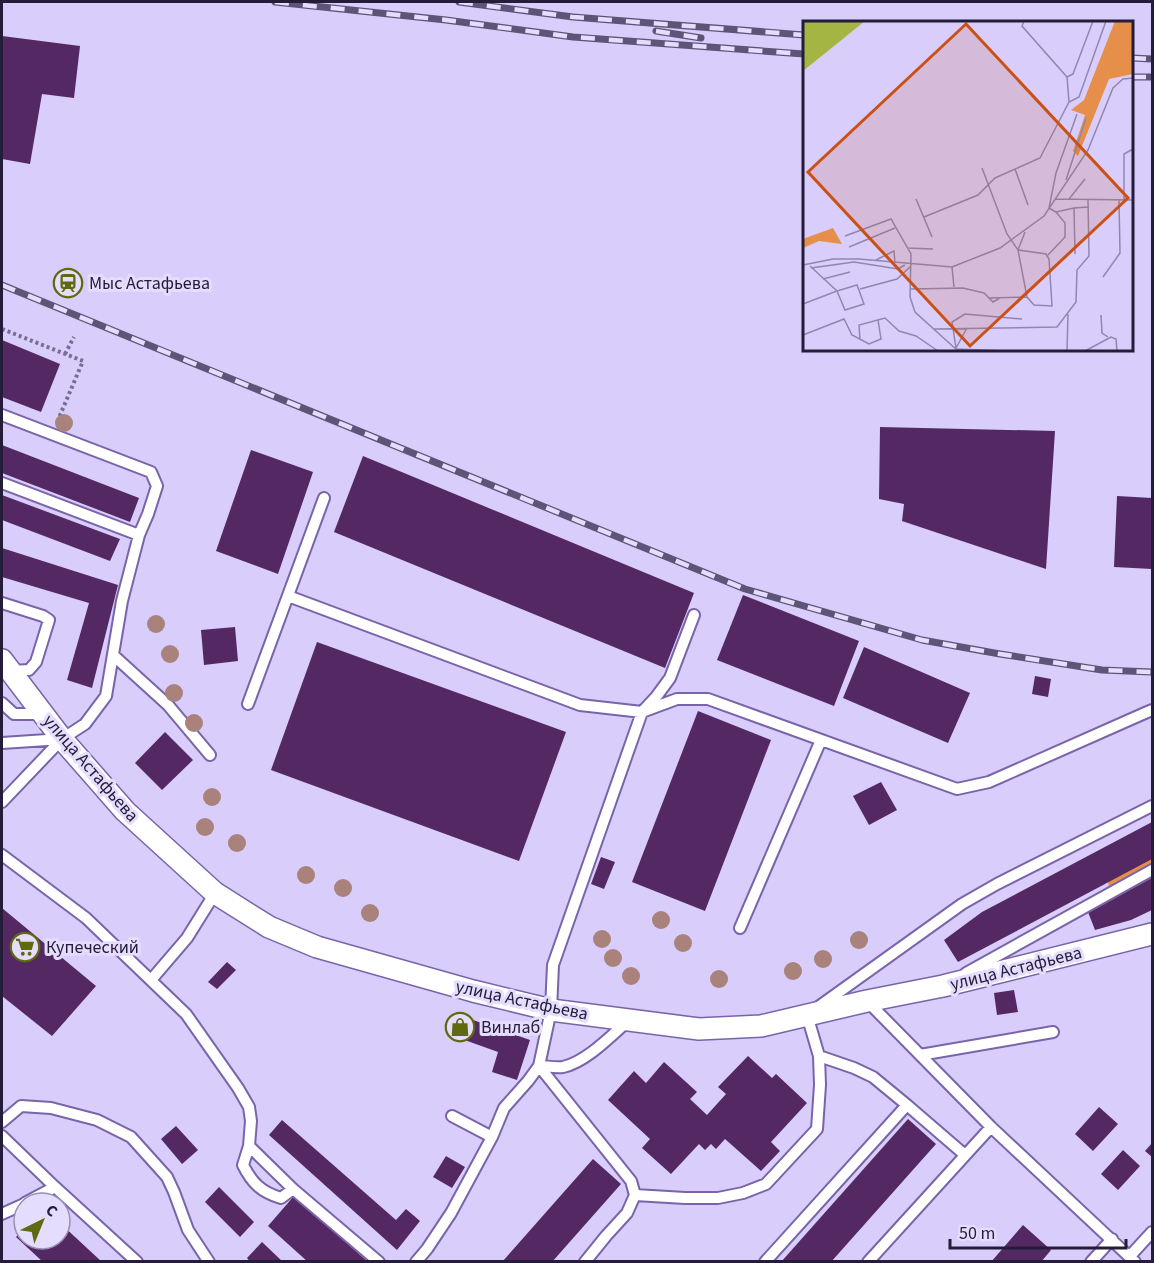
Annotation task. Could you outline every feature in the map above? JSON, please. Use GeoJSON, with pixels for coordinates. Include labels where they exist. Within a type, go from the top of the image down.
{"type":"FeatureCollection","features":[{"type":"Feature","properties":{"kind":"street","name":"улица Астафьева"},"geometry":{"type":"LineString","coordinates":[[6,666],[62,739],[125,811],[214,893],[269,927],[317,947],[473,991],[552,1010],[699,1029],[761,1026],[943,986],[1152,934]]}},
{"type":"Feature","properties":{"kind":"lane"},"geometry":{"type":"LineString","coordinates":[[2,415],[152,472],[157,486],[139,535],[122,601],[106,696],[85,724],[62,739],[2,802]]}},
{"type":"Feature","properties":{"kind":"lane"},"geometry":{"type":"LineString","coordinates":[[2,483],[139,535]]}},
{"type":"Feature","properties":{"kind":"lane"},"geometry":{"type":"LineString","coordinates":[[248,704],[324,498]]}},
{"type":"Feature","properties":{"kind":"lane"},"geometry":{"type":"LineString","coordinates":[[288,596],[580,705],[642,712],[677,699],[708,699],[957,789],[989,782],[1152,710]]}},
{"type":"Feature","properties":{"kind":"lane"},"geometry":{"type":"LineString","coordinates":[[2,603],[44,616],[49,621],[36,662],[29,670],[6,666]]}},
{"type":"Feature","properties":{"kind":"lane"},"geometry":{"type":"LineString","coordinates":[[416,1262],[452,1213],[492,1137],[504,1108],[539,1066],[552,1010],[553,965],[642,712],[670,678],[694,615]]}},
{"type":"Feature","properties":{"kind":"lane"},"geometry":{"type":"LineString","coordinates":[[113,654],[168,705],[210,755]]}},
{"type":"Feature","properties":{"kind":"lane"},"geometry":{"type":"LineString","coordinates":[[2,703],[14,714],[44,714]]}},
{"type":"Feature","properties":{"kind":"lane"},"geometry":{"type":"LineString","coordinates":[[2,743],[62,739]]}},
{"type":"Feature","properties":{"kind":"lane"},"geometry":{"type":"LineString","coordinates":[[740,928],[821,740]]}},
{"type":"Feature","properties":{"kind":"lane"},"geometry":{"type":"LineString","coordinates":[[634,1195],[718,1198],[743,1193],[766,1184],[817,1130],[819,1056],[807,1015],[962,904],[1152,806]]}},
{"type":"Feature","properties":{"kind":"lane"},"geometry":{"type":"LineString","coordinates":[[2,855],[86,918],[186,1014],[249,1107],[251,1121],[249,1146],[243,1165],[249,1177],[266,1194],[280,1198],[293,1189]]}},
{"type":"Feature","properties":{"kind":"lane"},"geometry":{"type":"LineString","coordinates":[[943,986],[1152,870]]}},
{"type":"Feature","properties":{"kind":"lane"},"geometry":{"type":"LineString","coordinates":[[151,980],[187,938],[214,893]]}},
{"type":"Feature","properties":{"kind":"lane"},"geometry":{"type":"LineString","coordinates":[[867,1001],[991,1127],[1132,1259],[1152,1232]]}},
{"type":"Feature","properties":{"kind":"lane"},"geometry":{"type":"LineString","coordinates":[[539,1066],[562,1067],[578,1061],[630,1020]]}},
{"type":"Feature","properties":{"kind":"lane"},"geometry":{"type":"LineString","coordinates":[[920,1055],[1053,1032]]}},
{"type":"Feature","properties":{"kind":"lane"},"geometry":{"type":"LineString","coordinates":[[819,1056],[873,1077],[966,1155]]}},
{"type":"Feature","properties":{"kind":"lane"},"geometry":{"type":"LineString","coordinates":[[539,1066],[631,1181],[634,1195],[627,1213],[585,1262]]}},
{"type":"Feature","properties":{"kind":"lane"},"geometry":{"type":"LineString","coordinates":[[765,1262],[907,1105]]}},
{"type":"Feature","properties":{"kind":"lane"},"geometry":{"type":"LineString","coordinates":[[2,1122],[21,1106],[51,1108],[97,1120],[131,1137],[167,1177],[188,1230],[209,1262]]}},
{"type":"Feature","properties":{"kind":"lane"},"geometry":{"type":"LineString","coordinates":[[452,1116],[492,1137]]}},
{"type":"Feature","properties":{"kind":"lane"},"geometry":{"type":"LineString","coordinates":[[868,1262],[991,1127]]}},
{"type":"Feature","properties":{"kind":"lane"},"geometry":{"type":"LineString","coordinates":[[2,1136],[137,1262]]}},
{"type":"Feature","properties":{"kind":"lane"},"geometry":{"type":"LineString","coordinates":[[249,1146],[293,1189],[379,1262]]}},
{"type":"Feature","properties":{"kind":"lane"},"geometry":{"type":"LineString","coordinates":[[48,1191],[55,1187]]}},
{"type":"Feature","properties":{"kind":"lane"},"geometry":{"type":"LineString","coordinates":[[1091,1262],[1112,1239]]}},
{"type":"Feature","properties":{"kind":"path"},"geometry":{"type":"LineString","coordinates":[[2,329],[83,361],[52,435]]}},
{"type":"Feature","properties":{"kind":"path"},"geometry":{"type":"LineString","coordinates":[[65,354],[74,337]]}},
{"type":"Feature","properties":{"kind":"shaded area"},"geometry":{"type":"Polygon","coordinates":[[[1152,857],[1152,901],[1113,918],[1108,881],[1152,857]]]}},
{"type":"Feature","properties":{"kind":"building"},"geometry":{"type":"Polygon","coordinates":[[[2,36],[80,46],[74,98],[42,94],[30,164],[2,159],[2,36]]]}},
{"type":"Feature","properties":{"kind":"building"},"geometry":{"type":"Polygon","coordinates":[[[2,340],[60,364],[41,412],[2,397],[2,340]]]}},
{"type":"Feature","properties":{"kind":"building"},"geometry":{"type":"Polygon","coordinates":[[[880,427],[1055,431],[1046,569],[902,521],[904,504],[879,499],[880,427]]]}},
{"type":"Feature","properties":{"kind":"building"},"geometry":{"type":"Polygon","coordinates":[[[2,445],[139,498],[130,522],[2,473],[2,445]]]}},
{"type":"Feature","properties":{"kind":"building"},"geometry":{"type":"Polygon","coordinates":[[[251,450],[313,472],[278,574],[216,551],[251,450]]]}},
{"type":"Feature","properties":{"kind":"building"},"geometry":{"type":"Polygon","coordinates":[[[363,456],[694,593],[665,668],[334,532],[363,456]]]}},
{"type":"Feature","properties":{"kind":"building"},"geometry":{"type":"Polygon","coordinates":[[[2,495],[120,539],[110,561],[2,520],[2,495]]]}},
{"type":"Feature","properties":{"kind":"building"},"geometry":{"type":"Polygon","coordinates":[[[1117,496],[1152,498],[1152,569],[1114,567],[1117,496]]]}},
{"type":"Feature","properties":{"kind":"building"},"geometry":{"type":"Polygon","coordinates":[[[2,548],[118,585],[92,688],[67,680],[89,603],[2,577],[2,548]]]}},
{"type":"Feature","properties":{"kind":"building"},"geometry":{"type":"Polygon","coordinates":[[[743,595],[859,641],[834,706],[717,660],[743,595]]]}},
{"type":"Feature","properties":{"kind":"building"},"geometry":{"type":"Polygon","coordinates":[[[235,627],[238,661],[204,665],[201,630],[235,627]]]}},
{"type":"Feature","properties":{"kind":"building"},"geometry":{"type":"Polygon","coordinates":[[[317,642],[566,732],[519,861],[271,770],[317,642]]]}},
{"type":"Feature","properties":{"kind":"building"},"geometry":{"type":"Polygon","coordinates":[[[864,647],[970,693],[948,743],[843,698],[864,647]]]}},
{"type":"Feature","properties":{"kind":"building"},"geometry":{"type":"Polygon","coordinates":[[[1035,676],[1051,679],[1048,697],[1032,694],[1035,676]]]}},
{"type":"Feature","properties":{"kind":"building"},"geometry":{"type":"Polygon","coordinates":[[[698,711],[771,740],[705,911],[632,882],[698,711]]]}},
{"type":"Feature","properties":{"kind":"building"},"geometry":{"type":"Polygon","coordinates":[[[165,732],[193,760],[162,790],[135,763],[165,732]]]}},
{"type":"Feature","properties":{"kind":"building"},"geometry":{"type":"Polygon","coordinates":[[[881,782],[897,810],[869,825],[853,796],[881,782]]]}},
{"type":"Feature","properties":{"kind":"building"},"geometry":{"type":"Polygon","coordinates":[[[1152,822],[1152,859],[958,962],[944,940],[982,912],[1152,822]]]}},
{"type":"Feature","properties":{"kind":"building"},"geometry":{"type":"Polygon","coordinates":[[[601,857],[615,862],[604,889],[591,884],[601,857]]]}},
{"type":"Feature","properties":{"kind":"building"},"geometry":{"type":"Polygon","coordinates":[[[1152,878],[1152,910],[1131,920],[1095,930],[1088,912],[1152,878]]]}},
{"type":"Feature","properties":{"kind":"building","name":"Купеческий"},"geometry":{"type":"Polygon","coordinates":[[[2,908],[96,986],[52,1036],[2,996],[2,908]]]}},
{"type":"Feature","properties":{"kind":"building"},"geometry":{"type":"Polygon","coordinates":[[[227,962],[236,970],[217,989],[208,982],[227,962]]]}},
{"type":"Feature","properties":{"kind":"building"},"geometry":{"type":"Polygon","coordinates":[[[1014,990],[1018,1012],[997,1015],[994,993],[1014,990]]]}},
{"type":"Feature","properties":{"kind":"building"},"geometry":{"type":"Polygon","coordinates":[[[456,1014],[530,1040],[517,1080],[492,1072],[498,1052],[448,1034],[456,1014]]]}},
{"type":"Feature","properties":{"kind":"building"},"geometry":{"type":"Polygon","coordinates":[[[748,1056],[772,1078],[776,1074],[807,1103],[771,1142],[780,1151],[761,1171],[725,1139],[716,1149],[711,1144],[705,1150],[699,1144],[671,1174],[642,1148],[650,1139],[608,1100],[634,1071],[646,1083],[664,1062],[697,1092],[690,1099],[707,1115],[726,1094],[718,1087],[748,1056]]]}},
{"type":"Feature","properties":{"kind":"building"},"geometry":{"type":"Polygon","coordinates":[[[1099,1107],[1118,1124],[1093,1151],[1075,1134],[1099,1107]]]}},
{"type":"Feature","properties":{"kind":"building"},"geometry":{"type":"Polygon","coordinates":[[[908,1119],[936,1144],[831,1262],[781,1262],[908,1119]]]}},
{"type":"Feature","properties":{"kind":"building"},"geometry":{"type":"Polygon","coordinates":[[[282,1120],[396,1220],[406,1209],[420,1221],[397,1250],[269,1135],[282,1120]]]}},
{"type":"Feature","properties":{"kind":"building"},"geometry":{"type":"Polygon","coordinates":[[[176,1126],[198,1150],[182,1164],[161,1139],[176,1126]]]}},
{"type":"Feature","properties":{"kind":"building"},"geometry":{"type":"Polygon","coordinates":[[[1152,1143],[1152,1157],[1145,1151],[1152,1143]]]}},
{"type":"Feature","properties":{"kind":"building"},"geometry":{"type":"Polygon","coordinates":[[[1123,1150],[1140,1166],[1118,1190],[1101,1174],[1123,1150]]]}},
{"type":"Feature","properties":{"kind":"building"},"geometry":{"type":"Polygon","coordinates":[[[446,1156],[465,1167],[452,1188],[433,1177],[446,1156]]]}},
{"type":"Feature","properties":{"kind":"building"},"geometry":{"type":"Polygon","coordinates":[[[593,1159],[621,1184],[552,1262],[502,1262],[593,1159]]]}},
{"type":"Feature","properties":{"kind":"building"},"geometry":{"type":"Polygon","coordinates":[[[219,1187],[254,1222],[240,1237],[205,1202],[219,1187]]]}},
{"type":"Feature","properties":{"kind":"building"},"geometry":{"type":"Polygon","coordinates":[[[294,1196],[368,1262],[308,1262],[268,1226],[294,1196]]]}},
{"type":"Feature","properties":{"kind":"building"},"geometry":{"type":"Polygon","coordinates":[[[1023,1225],[1051,1250],[1041,1262],[991,1262],[1023,1225]]]}},
{"type":"Feature","properties":{"kind":"building"},"geometry":{"type":"Polygon","coordinates":[[[72,1234],[102,1262],[43,1262],[31,1251],[72,1251],[72,1234]]]}},
{"type":"Feature","properties":{"kind":"building"},"geometry":{"type":"Polygon","coordinates":[[[262,1242],[283,1262],[250,1262],[247,1258],[262,1242]]]}},
{"type":"Feature","properties":{"kind":"railway"},"geometry":{"type":"LineString","coordinates":[[275,2],[446,20],[573,37],[803,54]]}},
{"type":"Feature","properties":{"kind":"railway"},"geometry":{"type":"LineString","coordinates":[[459,2],[573,17],[803,35]]}},
{"type":"Feature","properties":{"kind":"railway"},"geometry":{"type":"LineString","coordinates":[[656,31],[701,38]]}},
{"type":"Feature","properties":{"kind":"railway"},"geometry":{"type":"LineString","coordinates":[[1133,58],[1152,59]]}},
{"type":"Feature","properties":{"kind":"railway"},"geometry":{"type":"LineString","coordinates":[[1133,77],[1152,77]]}},
{"type":"Feature","properties":{"kind":"railway"},"geometry":{"type":"LineString","coordinates":[[2,285],[745,589],[922,640],[1102,670],[1152,672]]}},
{"type":"Feature","properties":{"kind":"place","name":"Мыс Астафьева"},"geometry":{"type":"Point","coordinates":[68,283]}},
{"type":"Feature","properties":{"kind":"place","name":"Купеческий"},"geometry":{"type":"Point","coordinates":[25,947]}},
{"type":"Feature","properties":{"kind":"place","name":"Винлаб"},"geometry":{"type":"Point","coordinates":[460,1027]}}]}
